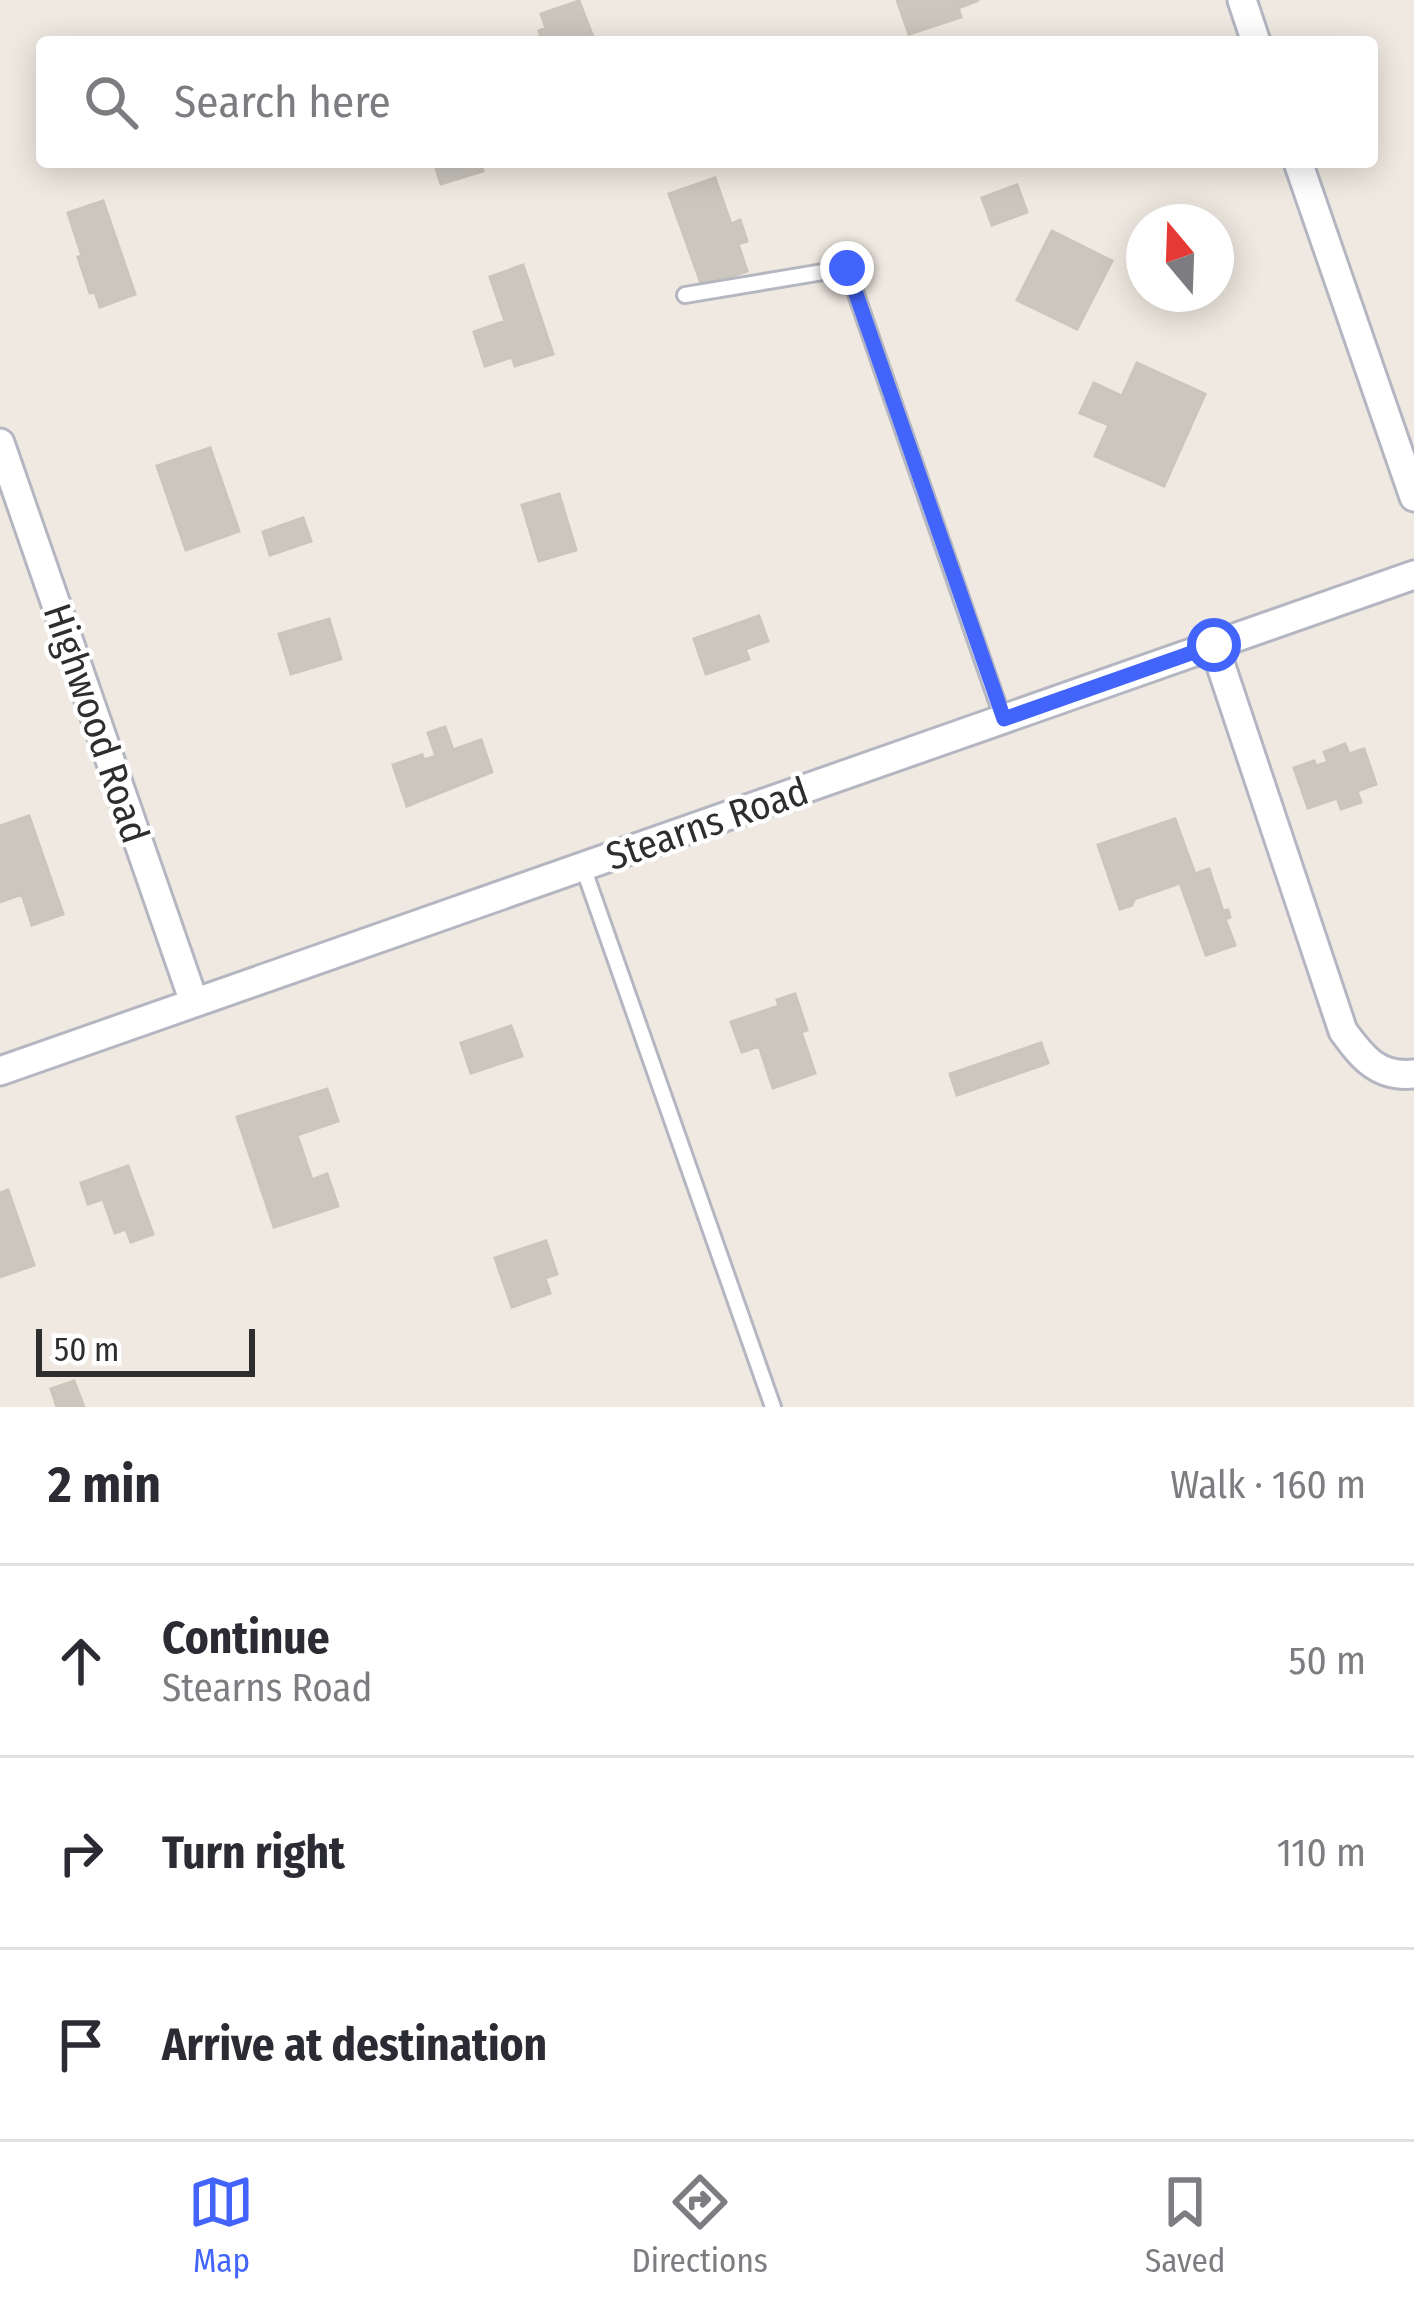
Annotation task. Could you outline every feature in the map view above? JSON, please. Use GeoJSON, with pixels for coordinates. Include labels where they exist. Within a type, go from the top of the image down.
{"type":"FeatureCollection","features":[{"type":"Feature","properties":{"kind":"street"},"geometry":{"type":"LineString","coordinates":[[1242,0],[1254,36]]}},
{"type":"Feature","properties":{"kind":"street"},"geometry":{"type":"LineString","coordinates":[[1300,168],[1414,497]]}},
{"type":"Feature","properties":{"kind":"street","name":"Highwood Road"},"geometry":{"type":"LineString","coordinates":[[0,442],[194,1003]]}},
{"type":"Feature","properties":{"kind":"street","name":"Stearns Road"},"geometry":{"type":"LineString","coordinates":[[0,1071],[1414,575]]}},
{"type":"Feature","properties":{"kind":"street"},"geometry":{"type":"LineString","coordinates":[[1214,645],[1343,1031],[1368,1066],[1403,1076],[1414,1074]]}},
{"type":"Feature","properties":{"kind":"lane"},"geometry":{"type":"LineString","coordinates":[[685,296],[847,268],[1004,719]]}},
{"type":"Feature","properties":{"kind":"lane"},"geometry":{"type":"LineString","coordinates":[[583,867],[773,1407]]}},
{"type":"Feature","properties":{"kind":"building"},"geometry":{"type":"Polygon","coordinates":[[[897,0],[979,0],[958,8],[961,17],[909,34],[897,0]]]}},
{"type":"Feature","properties":{"kind":"building"},"geometry":{"type":"Polygon","coordinates":[[[579,1],[593,36],[541,36],[539,31],[546,28],[541,14],[579,1]]]}},
{"type":"Feature","properties":{"kind":"building"},"geometry":{"type":"Polygon","coordinates":[[[436,168],[482,168],[483,171],[441,184],[436,168]]]}},
{"type":"Feature","properties":{"kind":"building"},"geometry":{"type":"Polygon","coordinates":[[[715,178],[731,224],[740,220],[747,241],[738,244],[747,271],[702,286],[669,194],[715,178]]]}},
{"type":"Feature","properties":{"kind":"building"},"geometry":{"type":"Polygon","coordinates":[[[1017,185],[1027,212],[992,225],[982,198],[1017,185]]]}},
{"type":"Feature","properties":{"kind":"building"},"geometry":{"type":"Polygon","coordinates":[[[103,201],[135,294],[100,307],[95,292],[90,293],[68,213],[103,201]]]}},
{"type":"Feature","properties":{"kind":"building"},"geometry":{"type":"Polygon","coordinates":[[[1052,231],[1112,261],[1077,329],[1017,300],[1052,231]]]}},
{"type":"Feature","properties":{"kind":"building"},"geometry":{"type":"Polygon","coordinates":[[[523,265],[553,354],[515,366],[512,357],[485,366],[474,332],[505,321],[490,277],[523,265]]]}},
{"type":"Feature","properties":{"kind":"building"},"geometry":{"type":"Polygon","coordinates":[[[1137,363],[1205,394],[1164,486],[1095,456],[1109,425],[1080,413],[1094,383],[1122,396],[1137,363]]]}},
{"type":"Feature","properties":{"kind":"building"},"geometry":{"type":"Polygon","coordinates":[[[210,448],[239,531],[186,550],[157,466],[210,448]]]}},
{"type":"Feature","properties":{"kind":"building"},"geometry":{"type":"Polygon","coordinates":[[[559,494],[576,550],[539,561],[522,505],[559,494]]]}},
{"type":"Feature","properties":{"kind":"building"},"geometry":{"type":"Polygon","coordinates":[[[303,518],[311,541],[270,555],[263,532],[303,518]]]}},
{"type":"Feature","properties":{"kind":"building"},"geometry":{"type":"Polygon","coordinates":[[[759,616],[768,641],[745,649],[749,659],[706,674],[694,639],[759,616]]]}},
{"type":"Feature","properties":{"kind":"building"},"geometry":{"type":"Polygon","coordinates":[[[329,619],[341,659],[291,674],[279,634],[329,619]]]}},
{"type":"Feature","properties":{"kind":"building"},"geometry":{"type":"Polygon","coordinates":[[[445,727],[453,750],[481,740],[492,772],[407,806],[393,765],[422,755],[424,760],[436,756],[428,733],[445,727]]]}},
{"type":"Feature","properties":{"kind":"building"},"geometry":{"type":"Polygon","coordinates":[[[1345,744],[1349,754],[1364,749],[1376,784],[1357,791],[1361,802],[1341,809],[1337,798],[1308,808],[1294,768],[1328,762],[1324,752],[1345,744]]]}},
{"type":"Feature","properties":{"kind":"building"},"geometry":{"type":"Polygon","coordinates":[[[29,816],[63,914],[32,925],[22,894],[0,902],[0,826],[29,816]]]}},
{"type":"Feature","properties":{"kind":"building"},"geometry":{"type":"Polygon","coordinates":[[[1175,819],[1195,874],[1209,869],[1223,911],[1228,910],[1230,917],[1225,919],[1235,945],[1206,955],[1180,883],[1134,899],[1132,905],[1120,909],[1098,845],[1175,819]]]}},
{"type":"Feature","properties":{"kind":"building"},"geometry":{"type":"Polygon","coordinates":[[[795,994],[815,1073],[773,1088],[759,1046],[742,1052],[731,1022],[779,1006],[777,1000],[795,994]]]}},
{"type":"Feature","properties":{"kind":"building"},"geometry":{"type":"Polygon","coordinates":[[[511,1026],[522,1056],[471,1073],[461,1043],[511,1026]]]}},
{"type":"Feature","properties":{"kind":"building"},"geometry":{"type":"Polygon","coordinates":[[[1041,1043],[1048,1063],[957,1095],[950,1074],[1041,1043]]]}},
{"type":"Feature","properties":{"kind":"building"},"geometry":{"type":"Polygon","coordinates":[[[327,1089],[338,1121],[297,1135],[312,1180],[327,1174],[338,1206],[274,1227],[237,1117],[327,1089]]]}},
{"type":"Feature","properties":{"kind":"building"},"geometry":{"type":"Polygon","coordinates":[[[128,1166],[153,1234],[131,1242],[126,1229],[115,1233],[103,1199],[88,1204],[81,1183],[128,1166]]]}},
{"type":"Feature","properties":{"kind":"building"},"geometry":{"type":"Polygon","coordinates":[[[8,1190],[34,1265],[0,1277],[0,1193],[8,1190]]]}},
{"type":"Feature","properties":{"kind":"building"},"geometry":{"type":"Polygon","coordinates":[[[546,1241],[557,1274],[545,1278],[550,1293],[512,1307],[495,1258],[546,1241]]]}},
{"type":"Feature","properties":{"kind":"building"},"geometry":{"type":"Polygon","coordinates":[[[74,1381],[84,1407],[57,1407],[51,1389],[74,1381]]]}},
{"type":"Feature","properties":{"kind":"route"},"geometry":{"type":"LineString","coordinates":[[847,268],[1004,719],[1214,645]]}}]}
